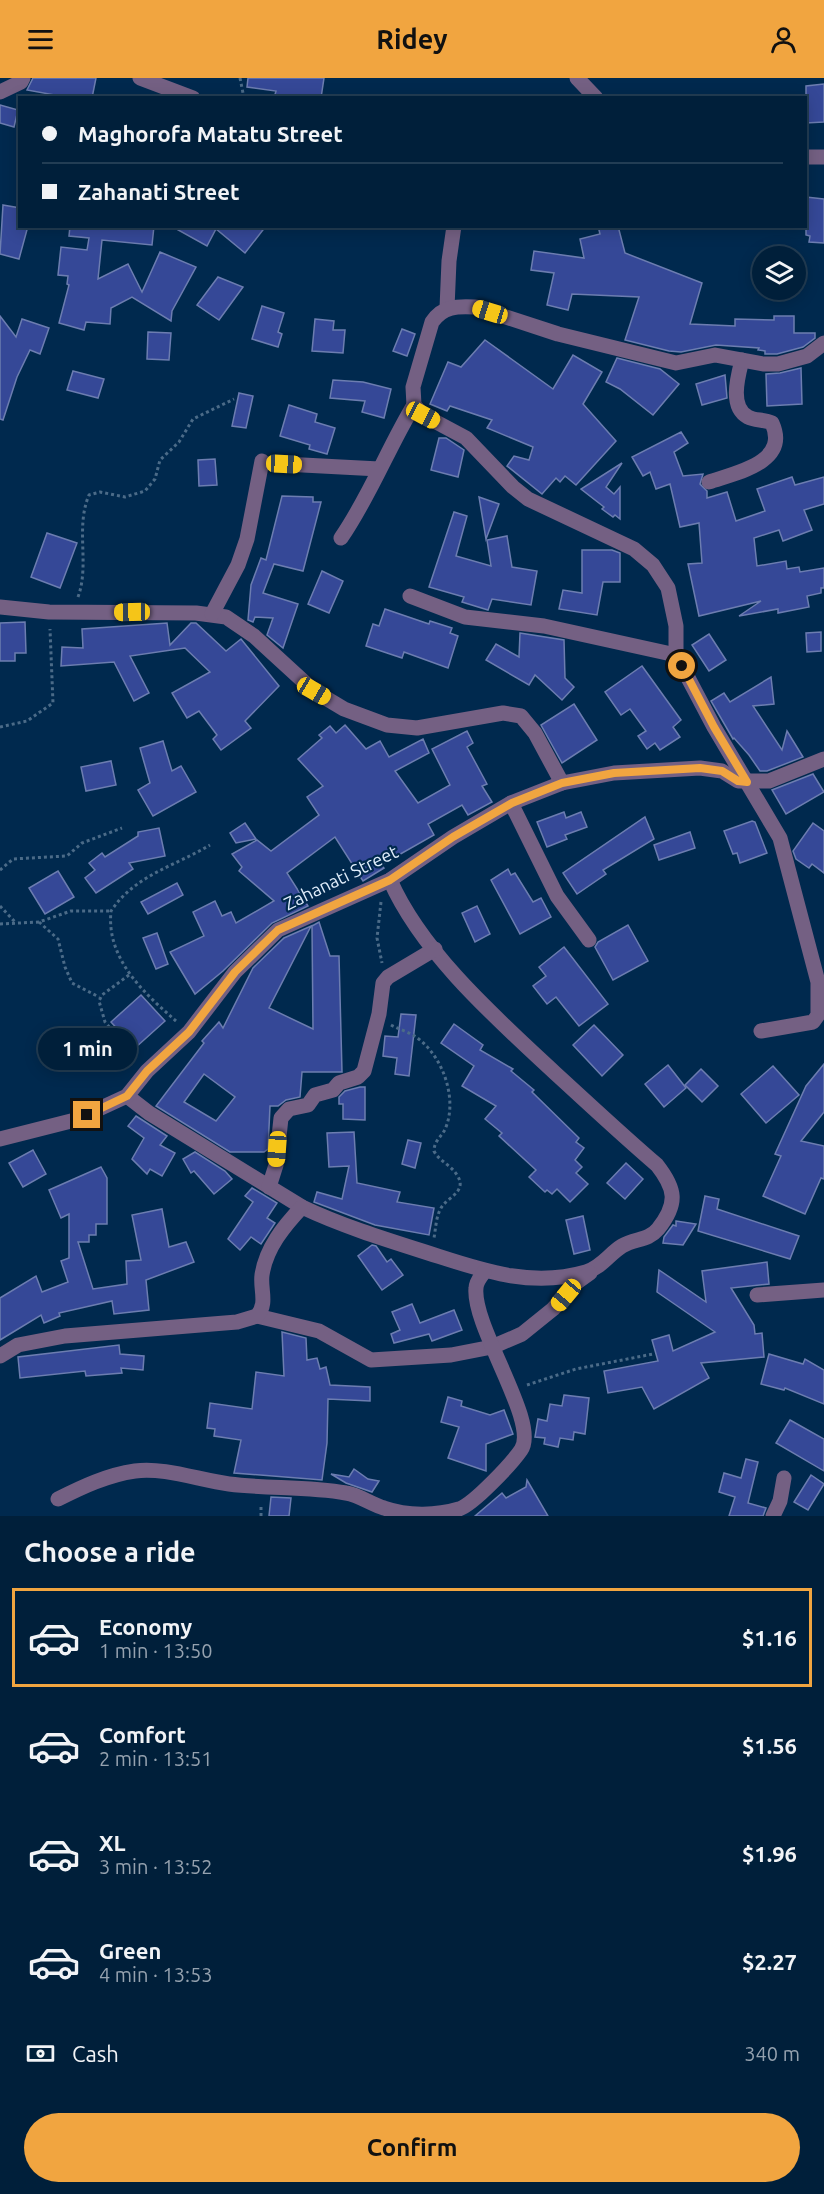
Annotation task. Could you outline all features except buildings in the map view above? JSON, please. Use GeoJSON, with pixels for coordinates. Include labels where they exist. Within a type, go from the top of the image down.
{"type":"FeatureCollection","features":[{"type":"Feature","properties":{"kind":"street"},"geometry":{"type":"LineString","coordinates":[[0,92],[21,82],[23,78]]}},
{"type":"Feature","properties":{"kind":"street"},"geometry":{"type":"LineString","coordinates":[[140,78],[188,96]]}},
{"type":"Feature","properties":{"kind":"street"},"geometry":{"type":"LineString","coordinates":[[577,78],[594,96]]}},
{"type":"Feature","properties":{"kind":"street"},"geometry":{"type":"LineString","coordinates":[[807,157],[824,157]]}},
{"type":"Feature","properties":{"kind":"street"},"geometry":{"type":"LineString","coordinates":[[447,308],[449,261],[454,228]]}},
{"type":"Feature","properties":{"kind":"street"},"geometry":{"type":"LineString","coordinates":[[342,538],[362,507],[379,469],[414,405],[413,387],[432,322],[447,308],[475,307],[558,334],[676,363],[715,355],[763,364],[795,361],[807,356],[824,343]]}},
{"type":"Feature","properties":{"kind":"street"},"geometry":{"type":"LineString","coordinates":[[709,482],[760,463],[772,452],[775,442],[772,423],[747,416],[741,410],[736,390],[742,360]]}},
{"type":"Feature","properties":{"kind":"street"},"geometry":{"type":"LineString","coordinates":[[414,405],[423,415],[466,438],[513,487],[528,499],[644,556],[668,588],[676,626],[676,655],[704,710],[780,838],[818,982],[819,1015],[813,1022],[761,1031]]}},
{"type":"Feature","properties":{"kind":"street"},"geometry":{"type":"LineString","coordinates":[[212,614],[238,565],[247,539],[262,461]]}},
{"type":"Feature","properties":{"kind":"street"},"geometry":{"type":"LineString","coordinates":[[284,464],[379,469]]}},
{"type":"Feature","properties":{"kind":"street"},"geometry":{"type":"LineString","coordinates":[[410,596],[465,617],[544,626],[676,655]]}},
{"type":"Feature","properties":{"kind":"street"},"geometry":{"type":"LineString","coordinates":[[0,607],[49,612],[212,614],[226,617],[241,626],[314,691],[344,709],[387,725],[417,728],[503,713],[521,716],[535,734],[562,783]]}},
{"type":"Feature","properties":{"kind":"street","name":"Zahanati Street"},"geometry":{"type":"LineString","coordinates":[[0,1139],[75,1120],[127,1096],[147,1071],[189,1032],[235,972],[278,930],[392,885],[453,837],[512,803],[562,783],[614,773],[700,768],[722,771],[738,781],[770,781],[824,759]]}},
{"type":"Feature","properties":{"kind":"street"},"geometry":{"type":"LineString","coordinates":[[512,803],[557,896],[589,940]]}},
{"type":"Feature","properties":{"kind":"street"},"geometry":{"type":"LineString","coordinates":[[0,1356],[18,1345],[65,1336],[237,1322],[257,1316],[319,1331],[371,1360],[452,1355],[508,1342],[535,1326],[576,1283],[600,1266],[616,1250],[650,1237],[660,1227],[671,1208],[673,1197],[670,1182],[657,1165],[515,1038],[435,949],[392,885]]}},
{"type":"Feature","properties":{"kind":"street"},"geometry":{"type":"LineString","coordinates":[[269,1187],[276,1165],[280,1118],[289,1109],[308,1105],[315,1095],[333,1090],[339,1083],[358,1077],[364,1071],[379,1014],[383,983],[388,977],[435,949]]}},
{"type":"Feature","properties":{"kind":"street"},"geometry":{"type":"LineString","coordinates":[[127,1096],[149,1113],[269,1187],[302,1207],[328,1219],[484,1272],[524,1278],[549,1278],[585,1272],[600,1266]]}},
{"type":"Feature","properties":{"kind":"street"},"geometry":{"type":"LineString","coordinates":[[257,1316],[264,1304],[264,1266],[280,1230],[302,1207]]}},
{"type":"Feature","properties":{"kind":"street"},"geometry":{"type":"LineString","coordinates":[[58,1499],[87,1485],[137,1471],[229,1484],[348,1493],[385,1509],[420,1515],[440,1514],[461,1509],[476,1499],[521,1450],[525,1431],[492,1347],[476,1294],[476,1285],[484,1272]]}},
{"type":"Feature","properties":{"kind":"street"},"geometry":{"type":"LineString","coordinates":[[757,1295],[824,1290]]}},
{"type":"Feature","properties":{"kind":"street"},"geometry":{"type":"LineString","coordinates":[[772,1516],[780,1501],[784,1478]]}},
{"type":"Feature","properties":{"kind":"path"},"geometry":{"type":"LineString","coordinates":[[240,78],[244,96]]}},
{"type":"Feature","properties":{"kind":"path"},"geometry":{"type":"LineString","coordinates":[[72,612],[83,583],[83,517],[89,495],[100,492],[124,497],[145,491],[155,479],[160,460],[179,442],[194,419],[234,399]]}},
{"type":"Feature","properties":{"kind":"path"},"geometry":{"type":"LineString","coordinates":[[0,727],[27,721],[53,703],[49,612]]}},
{"type":"Feature","properties":{"kind":"path"},"geometry":{"type":"LineString","coordinates":[[0,870],[13,859],[67,856],[82,843],[122,828]]}},
{"type":"Feature","properties":{"kind":"path"},"geometry":{"type":"LineString","coordinates":[[189,1032],[146,995],[129,975],[111,927],[111,911],[130,889],[154,872],[181,862],[210,845]]}},
{"type":"Feature","properties":{"kind":"path"},"geometry":{"type":"LineString","coordinates":[[383,983],[377,925],[381,900],[392,885]]}},
{"type":"Feature","properties":{"kind":"path"},"geometry":{"type":"LineString","coordinates":[[0,906],[15,922]]}},
{"type":"Feature","properties":{"kind":"path"},"geometry":{"type":"LineString","coordinates":[[0,924],[39,922],[71,911],[111,911]]}},
{"type":"Feature","properties":{"kind":"path"},"geometry":{"type":"LineString","coordinates":[[39,922],[58,939],[65,967],[72,983],[99,998]]}},
{"type":"Feature","properties":{"kind":"path"},"geometry":{"type":"LineString","coordinates":[[99,998],[129,975]]}},
{"type":"Feature","properties":{"kind":"path"},"geometry":{"type":"LineString","coordinates":[[99,998],[101,1012],[111,1031],[147,1071]]}},
{"type":"Feature","properties":{"kind":"path"},"geometry":{"type":"LineString","coordinates":[[379,1014],[392,1026],[414,1036],[424,1044],[447,1076],[449,1085],[446,1128],[434,1145],[434,1151],[456,1173],[459,1189],[458,1194],[443,1205],[438,1215],[431,1253]]}},
{"type":"Feature","properties":{"kind":"path"},"geometry":{"type":"LineString","coordinates":[[511,1391],[576,1369],[653,1354]]}},
{"type":"Feature","properties":{"kind":"route"},"geometry":{"type":"LineString","coordinates":[[87,1115],[127,1096],[147,1071],[189,1032],[235,972],[278,930],[390,880],[453,837],[512,803],[562,783],[614,773],[700,768],[722,771],[738,781],[747,782],[699,701],[682,666]]}}]}
